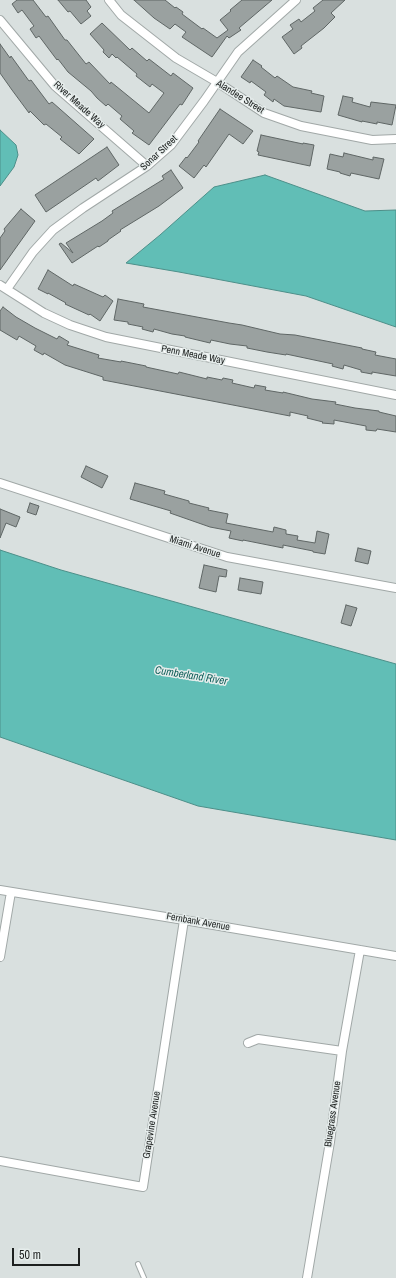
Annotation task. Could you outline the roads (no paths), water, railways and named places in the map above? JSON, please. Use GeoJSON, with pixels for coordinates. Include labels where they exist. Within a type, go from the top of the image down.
{"type":"FeatureCollection","features":[{"type":"Feature","properties":{"kind":"street","name":"Alandee Street"},"geometry":{"type":"LineString","coordinates":[[109,0],[121,15],[176,58],[217,82],[264,113],[301,126],[372,140],[396,139]]}},
{"type":"Feature","properties":{"kind":"street","name":"Sonar Street"},"geometry":{"type":"LineString","coordinates":[[3,287],[54,230],[83,208],[147,166],[175,140],[238,52],[296,0]]}},
{"type":"Feature","properties":{"kind":"street","name":"River Meade Way"},"geometry":{"type":"LineString","coordinates":[[0,20],[55,86],[147,166]]}},
{"type":"Feature","properties":{"kind":"street","name":"Penn Meade Way"},"geometry":{"type":"LineString","coordinates":[[3,287],[57,319],[106,337],[396,395]]}},
{"type":"Feature","properties":{"kind":"street","name":"Miami Avenue"},"geometry":{"type":"LineString","coordinates":[[0,483],[227,557],[396,588]]}},
{"type":"Feature","properties":{"kind":"street","name":"Fernbank Avenue"},"geometry":{"type":"LineString","coordinates":[[0,890],[396,956]]}},
{"type":"Feature","properties":{"kind":"street"},"geometry":{"type":"LineString","coordinates":[[0,957],[11,892]]}},
{"type":"Feature","properties":{"kind":"street","name":"Grapevine Avenue"},"geometry":{"type":"LineString","coordinates":[[0,1161],[142,1187],[184,920]]}},
{"type":"Feature","properties":{"kind":"street","name":"Bluegrass Avenue"},"geometry":{"type":"LineString","coordinates":[[306,1278],[330,1142],[342,1051],[360,950]]}},
{"type":"Feature","properties":{"kind":"street"},"geometry":{"type":"LineString","coordinates":[[248,1043],[258,1039],[342,1051]]}},
{"type":"Feature","properties":{"kind":"lane"},"geometry":{"type":"LineString","coordinates":[[138,1264],[144,1278]]}},
{"type":"Feature","properties":{"kind":"water"},"geometry":{"type":"Polygon","coordinates":[[[0,130],[16,145],[18,155],[14,167],[0,186],[0,130]]]}},
{"type":"Feature","properties":{"kind":"water"},"geometry":{"type":"Polygon","coordinates":[[[265,175],[365,211],[396,210],[396,327],[306,296],[126,263],[214,187],[265,175]]]}},
{"type":"Feature","properties":{"kind":"water","name":"Cumberland River"},"geometry":{"type":"Polygon","coordinates":[[[0,550],[61,570],[396,664],[396,840],[198,806],[0,737],[0,550]]]}}]}
